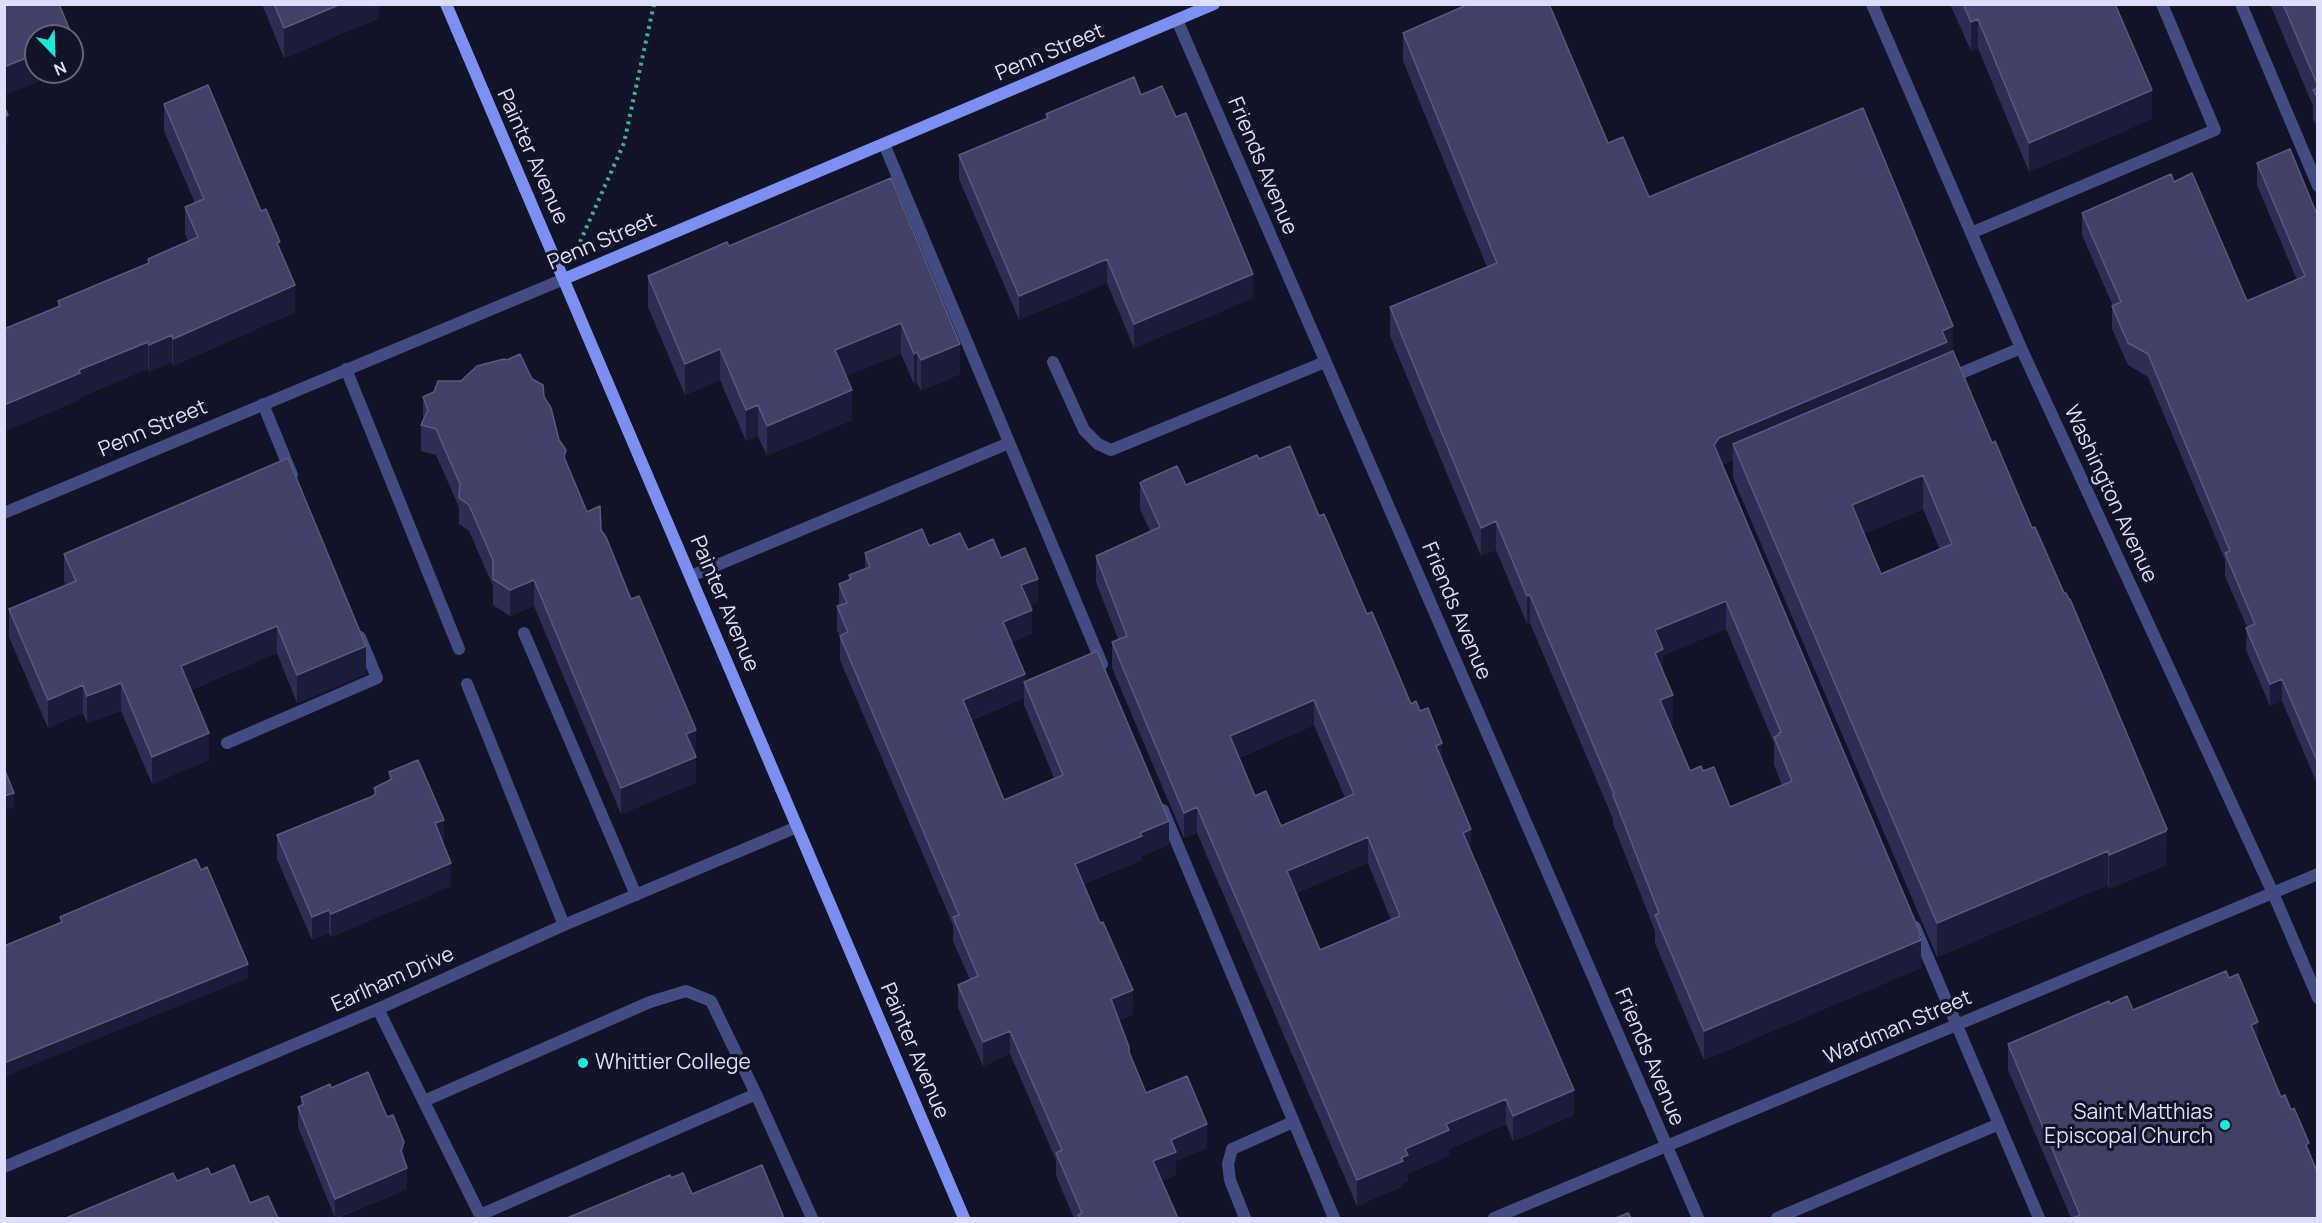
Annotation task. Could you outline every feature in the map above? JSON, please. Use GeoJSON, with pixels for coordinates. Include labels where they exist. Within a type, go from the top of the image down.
{"type":"FeatureCollection","features":[{"type":"Feature","properties":{"kind":"main road","name":"Painter Avenue"},"geometry":{"type":"LineString","coordinates":[[446,4],[964,1218]]}},
{"type":"Feature","properties":{"kind":"main road","name":"Penn Street"},"geometry":{"type":"LineString","coordinates":[[564,279],[1214,4]]}},
{"type":"Feature","properties":{"kind":"street","name":"Washington Avenue"},"geometry":{"type":"LineString","coordinates":[[1872,4],[2021,348],[2273,893],[2318,998]]}},
{"type":"Feature","properties":{"kind":"street"},"geometry":{"type":"LineString","coordinates":[[1971,233],[2215,130],[2162,4]]}},
{"type":"Feature","properties":{"kind":"street"},"geometry":{"type":"LineString","coordinates":[[2241,4],[2318,186]]}},
{"type":"Feature","properties":{"kind":"street","name":"Friends Avenue"},"geometry":{"type":"LineString","coordinates":[[1177,20],[1698,1218]]}},
{"type":"Feature","properties":{"kind":"street"},"geometry":{"type":"LineString","coordinates":[[884,144],[1106,674]]}},
{"type":"Feature","properties":{"kind":"street","name":"Penn Street"},"geometry":{"type":"LineString","coordinates":[[4,513],[564,279]]}},
{"type":"Feature","properties":{"kind":"street"},"geometry":{"type":"LineString","coordinates":[[1935,384],[2021,348]]}},
{"type":"Feature","properties":{"kind":"street"},"geometry":{"type":"LineString","coordinates":[[1053,362],[1084,430],[1098,444],[1111,450],[1325,362]]}},
{"type":"Feature","properties":{"kind":"street"},"geometry":{"type":"LineString","coordinates":[[346,369],[459,650]]}},
{"type":"Feature","properties":{"kind":"street"},"geometry":{"type":"LineString","coordinates":[[263,404],[297,485]]}},
{"type":"Feature","properties":{"kind":"street"},"geometry":{"type":"LineString","coordinates":[[691,576],[1009,443]]}},
{"type":"Feature","properties":{"kind":"street"},"geometry":{"type":"LineString","coordinates":[[227,743],[377,678],[355,625]]}},
{"type":"Feature","properties":{"kind":"street"},"geometry":{"type":"LineString","coordinates":[[524,633],[636,895]]}},
{"type":"Feature","properties":{"kind":"street"},"geometry":{"type":"LineString","coordinates":[[467,684],[564,925]]}},
{"type":"Feature","properties":{"kind":"street"},"geometry":{"type":"LineString","coordinates":[[1156,795],[1334,1218]]}},
{"type":"Feature","properties":{"kind":"street","name":"Earlham Drive"},"geometry":{"type":"LineString","coordinates":[[4,1167],[378,1009],[564,925],[797,827]]}},
{"type":"Feature","properties":{"kind":"street","name":"Wardman Street"},"geometry":{"type":"LineString","coordinates":[[1494,1218],[2318,874]]}},
{"type":"Feature","properties":{"kind":"street"},"geometry":{"type":"LineString","coordinates":[[1910,914],[1999,1124],[2036,1218]]}},
{"type":"Feature","properties":{"kind":"street"},"geometry":{"type":"LineString","coordinates":[[424,1101],[650,1002],[686,991],[711,1001],[812,1218]]}},
{"type":"Feature","properties":{"kind":"street"},"geometry":{"type":"LineString","coordinates":[[378,1009],[478,1217],[756,1094]]}},
{"type":"Feature","properties":{"kind":"street"},"geometry":{"type":"LineString","coordinates":[[1245,1218],[1230,1180],[1228,1164],[1232,1149],[1293,1122]]}},
{"type":"Feature","properties":{"kind":"street"},"geometry":{"type":"LineString","coordinates":[[1777,1218],[1999,1124]]}},
{"type":"Feature","properties":{"kind":"path"},"geometry":{"type":"LineString","coordinates":[[564,279],[624,143],[654,4]]}},
{"type":"Feature","properties":{"kind":"building"},"geometry":{"type":"Polygon","coordinates":[[[4,4],[59,4],[67,24],[24,24],[24,59],[4,67],[4,4]]]}},
{"type":"Feature","properties":{"kind":"building"},"geometry":{"type":"Polygon","coordinates":[[[274,4],[341,4],[284,28],[274,4]]]}},
{"type":"Feature","properties":{"kind":"building"},"geometry":{"type":"Polygon","coordinates":[[[1469,4],[1549,4],[1608,143],[1623,137],[1649,197],[1863,108],[1953,326],[1942,331],[1947,342],[1719,438],[1714,445],[1921,935],[1919,936],[1921,940],[1704,1031],[1655,915],[1659,913],[1614,794],[1530,595],[1527,596],[1496,521],[1481,528],[1390,307],[1497,263],[1403,33],[1469,4]],[[1726,601],[1655,630],[1663,649],[1655,653],[1673,695],[1660,700],[1690,771],[1701,766],[1703,771],[1714,767],[1730,807],[1792,781],[1774,737],[1781,732],[1726,601]]]}},
{"type":"Feature","properties":{"kind":"building"},"geometry":{"type":"Polygon","coordinates":[[[1963,4],[2115,4],[2152,90],[2029,143],[1978,19],[1971,22],[1963,4]]]}},
{"type":"Feature","properties":{"kind":"building"},"geometry":{"type":"Polygon","coordinates":[[[2283,4],[2318,4],[2318,86],[2283,4]]]}},
{"type":"Feature","properties":{"kind":"building"},"geometry":{"type":"Polygon","coordinates":[[[1134,77],[1141,95],[1162,86],[1176,117],[1186,113],[1253,274],[1134,324],[1107,259],[1019,296],[959,155],[1048,118],[1046,114],[1134,77]]]}},
{"type":"Feature","properties":{"kind":"building"},"geometry":{"type":"Polygon","coordinates":[[[208,85],[261,211],[266,209],[280,242],[277,243],[295,285],[173,339],[172,335],[149,345],[148,342],[79,370],[80,373],[4,405],[4,329],[60,306],[58,301],[149,263],[148,259],[198,237],[185,207],[204,199],[164,104],[208,85]]]}},
{"type":"Feature","properties":{"kind":"building"},"geometry":{"type":"Polygon","coordinates":[[[2318,88],[2318,99],[2313,90],[2318,88]]]}},
{"type":"Feature","properties":{"kind":"building"},"geometry":{"type":"Polygon","coordinates":[[[2290,149],[2318,217],[2318,492],[2316,493],[2318,497],[2318,763],[2282,679],[2270,684],[2246,628],[2255,624],[2225,553],[2230,551],[2148,354],[2128,343],[2112,306],[2121,302],[2082,213],[2171,174],[2174,182],[2192,173],[2247,301],[2305,276],[2257,163],[2290,149]]]}},
{"type":"Feature","properties":{"kind":"building"},"geometry":{"type":"Polygon","coordinates":[[[891,178],[960,344],[921,360],[917,352],[914,354],[901,323],[835,350],[852,390],[767,426],[758,405],[746,410],[720,349],[685,364],[648,276],[727,242],[729,246],[891,178]]]}},
{"type":"Feature","properties":{"kind":"building"},"geometry":{"type":"Polygon","coordinates":[[[1953,351],[1992,443],[1995,441],[2032,528],[2035,527],[2064,593],[2070,599],[2166,831],[2109,855],[2108,851],[1937,923],[1733,444],[1953,351]],[[1923,475],[1852,505],[1881,574],[1952,544],[1923,475]]]}},
{"type":"Feature","properties":{"kind":"building"},"geometry":{"type":"Polygon","coordinates":[[[520,354],[532,379],[543,385],[544,397],[551,408],[559,440],[566,450],[564,457],[587,512],[600,506],[601,530],[631,599],[639,596],[696,730],[686,734],[696,757],[621,788],[534,580],[510,590],[493,579],[493,560],[469,505],[459,498],[460,484],[436,429],[421,425],[428,410],[423,397],[434,392],[438,381],[461,381],[477,366],[507,360],[520,354]]]}},
{"type":"Feature","properties":{"kind":"building"},"geometry":{"type":"Polygon","coordinates":[[[1290,446],[1319,516],[1324,514],[1367,614],[1372,612],[1411,704],[1416,701],[1420,711],[1428,708],[1442,743],[1436,746],[1471,829],[1463,833],[1574,1090],[1513,1116],[1506,1099],[1446,1124],[1449,1130],[1405,1149],[1408,1155],[1401,1158],[1403,1161],[1357,1180],[1197,807],[1184,813],[1112,642],[1127,636],[1096,556],[1160,527],[1140,483],[1143,481],[1177,466],[1186,485],[1257,455],[1259,459],[1290,446]],[[1314,700],[1230,736],[1255,796],[1266,791],[1281,826],[1354,794],[1314,700]],[[1368,837],[1287,871],[1320,950],[1400,916],[1368,837]]]}},
{"type":"Feature","properties":{"kind":"building"},"geometry":{"type":"Polygon","coordinates":[[[288,458],[366,646],[297,675],[277,626],[181,666],[209,733],[152,757],[121,683],[87,696],[83,685],[48,700],[9,609],[76,581],[64,554],[288,458]]]}},
{"type":"Feature","properties":{"kind":"building"},"geometry":{"type":"Polygon","coordinates":[[[922,529],[929,546],[960,533],[968,550],[993,539],[1001,558],[1025,548],[1038,579],[1021,585],[1032,610],[1003,622],[1025,674],[963,700],[1004,800],[1063,775],[1024,682],[1097,651],[1169,821],[1140,833],[1142,836],[1075,864],[1100,923],[1103,922],[1133,990],[1111,999],[1146,1093],[1187,1076],[1207,1124],[1171,1140],[1176,1152],[1153,1161],[1178,1218],[1080,1218],[1078,1215],[1082,1213],[1056,1153],[1062,1150],[1010,1031],[983,1042],[958,985],[978,976],[953,917],[959,915],[840,636],[848,632],[837,606],[847,603],[839,584],[851,579],[849,575],[870,567],[865,553],[922,529]]]}},
{"type":"Feature","properties":{"kind":"building"},"geometry":{"type":"Polygon","coordinates":[[[418,760],[444,820],[435,823],[451,863],[331,914],[329,910],[312,917],[277,835],[373,796],[376,793],[374,788],[392,779],[389,772],[418,760]]]}},
{"type":"Feature","properties":{"kind":"building"},"geometry":{"type":"Polygon","coordinates":[[[4,768],[14,793],[4,796],[4,768]]]}},
{"type":"Feature","properties":{"kind":"building"},"geometry":{"type":"Polygon","coordinates":[[[196,859],[201,870],[207,867],[248,964],[4,1063],[4,946],[62,922],[60,917],[196,859]]]}},
{"type":"Feature","properties":{"kind":"building"},"geometry":{"type":"Polygon","coordinates":[[[2226,971],[2229,978],[2238,974],[2258,1022],[2251,1025],[2281,1097],[2285,1095],[2291,1110],[2294,1108],[2309,1143],[2306,1145],[2318,1174],[2318,1218],[2073,1218],[2080,1215],[2008,1044],[2109,1001],[2110,1004],[2127,996],[2133,1010],[2226,971]]]}},
{"type":"Feature","properties":{"kind":"building"},"geometry":{"type":"Polygon","coordinates":[[[368,1072],[387,1117],[393,1115],[404,1142],[401,1151],[407,1168],[335,1199],[298,1107],[304,1104],[301,1097],[330,1084],[331,1088],[368,1072]]]}},
{"type":"Feature","properties":{"kind":"building"},"geometry":{"type":"Polygon","coordinates":[[[234,1165],[250,1203],[268,1196],[278,1218],[66,1218],[173,1173],[177,1181],[208,1168],[211,1175],[234,1165]]]}},
{"type":"Feature","properties":{"kind":"building"},"geometry":{"type":"Polygon","coordinates":[[[762,1165],[784,1218],[567,1218],[670,1175],[671,1178],[683,1173],[692,1194],[762,1165]]]}},
{"type":"Feature","properties":{"kind":"building"},"geometry":{"type":"Polygon","coordinates":[[[1628,1213],[1631,1218],[1616,1218],[1628,1213]]]}},
{"type":"Feature","properties":{"kind":"place","name":"Whittier College"},"geometry":{"type":"Point","coordinates":[583,1063]}},
{"type":"Feature","properties":{"kind":"place","name":"Saint Matthias Episcopal Church"},"geometry":{"type":"Point","coordinates":[2225,1125]}}]}
